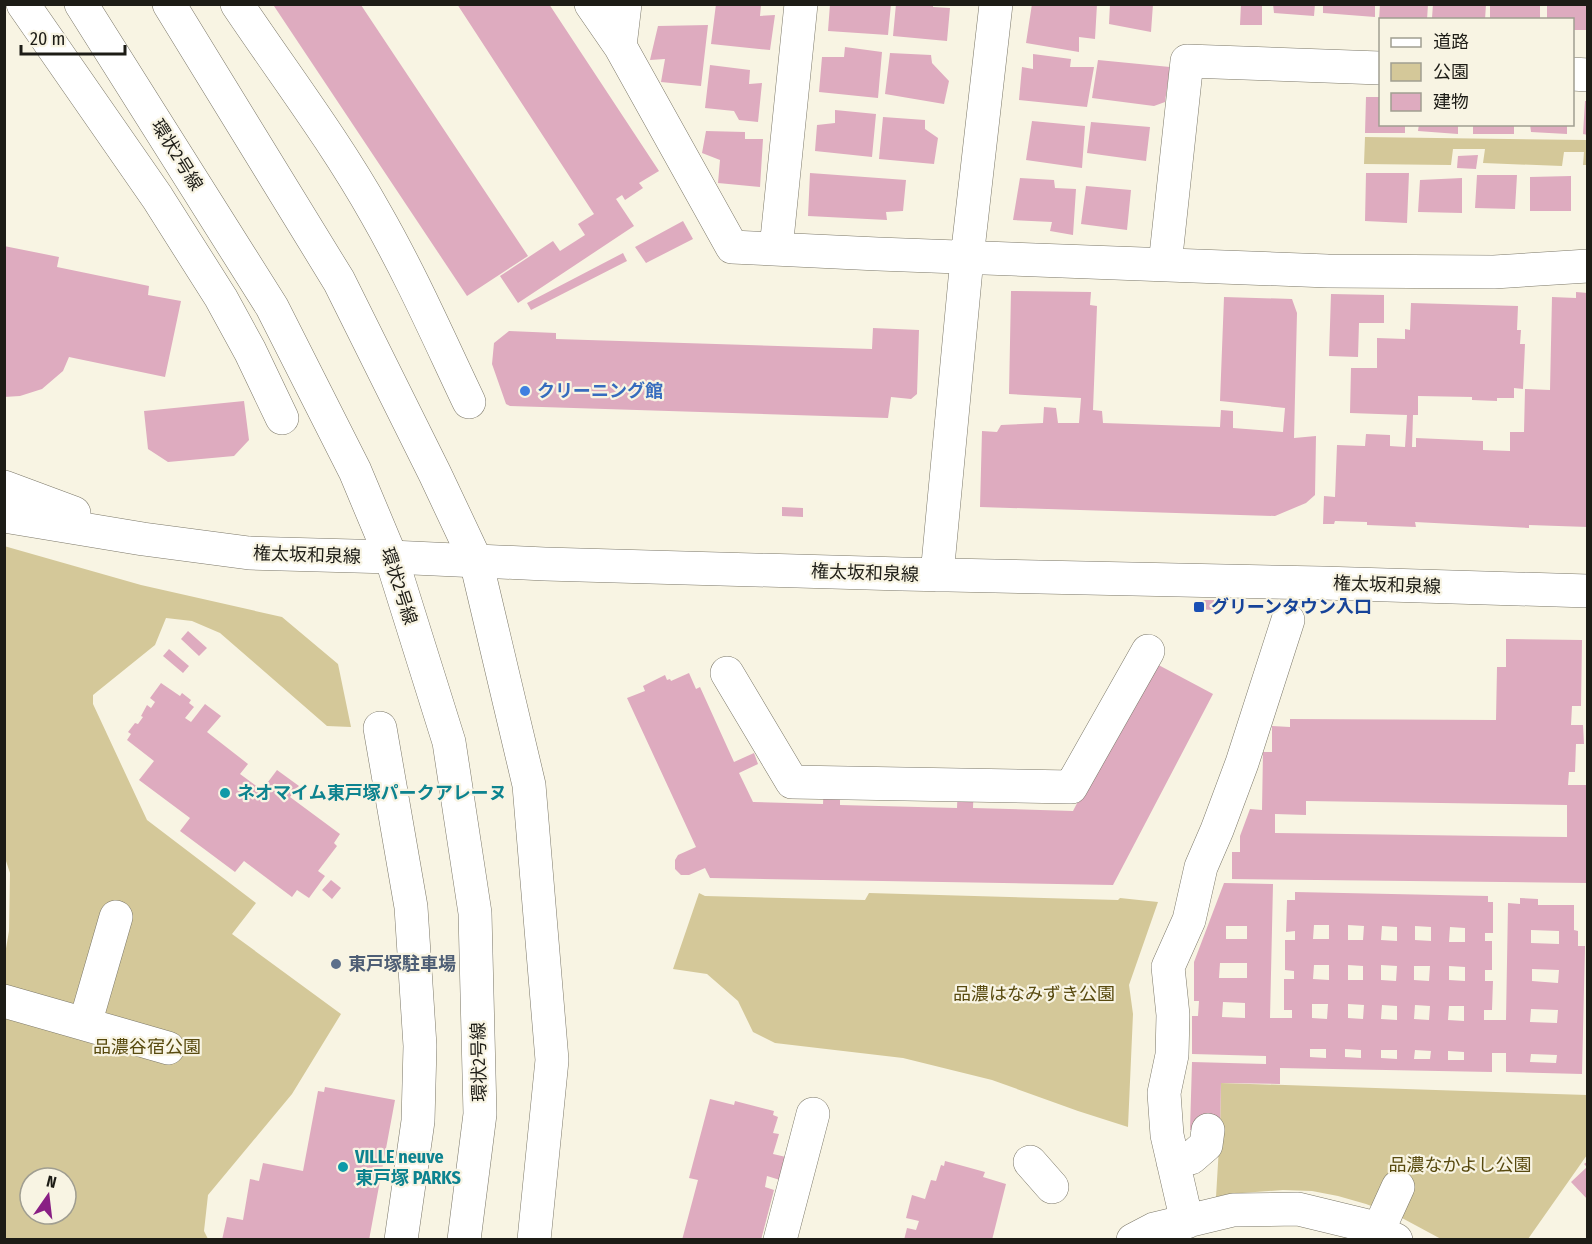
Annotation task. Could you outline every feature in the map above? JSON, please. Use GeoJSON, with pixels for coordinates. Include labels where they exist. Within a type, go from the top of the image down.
{"type":"FeatureCollection","features":[{"type":"Feature","properties":{"kind":"street"},"geometry":{"type":"LineString","coordinates":[[23,4],[157,197],[221,298],[250,351],[282,418]]}},
{"type":"Feature","properties":{"kind":"street","name":"環状2号線"},"geometry":{"type":"LineString","coordinates":[[81,4],[272,307],[355,471],[391,557],[449,742],[476,913],[480,1114],[464,1239]]}},
{"type":"Feature","properties":{"kind":"street"},"geometry":{"type":"LineString","coordinates":[[169,4],[339,281],[476,561],[530,785],[552,1060],[534,1239]]}},
{"type":"Feature","properties":{"kind":"street"},"geometry":{"type":"LineString","coordinates":[[237,4],[341,156],[377,214],[423,303],[469,402]]}},
{"type":"Feature","properties":{"kind":"street"},"geometry":{"type":"LineString","coordinates":[[591,4],[620,46],[732,247],[1328,271],[1494,272],[1587,266]]}},
{"type":"Feature","properties":{"kind":"street"},"geometry":{"type":"LineString","coordinates":[[620,46],[625,4]]}},
{"type":"Feature","properties":{"kind":"street"},"geometry":{"type":"LineString","coordinates":[[776,249],[801,4]]}},
{"type":"Feature","properties":{"kind":"street"},"geometry":{"type":"LineString","coordinates":[[937,575],[967,258],[996,4]]}},
{"type":"Feature","properties":{"kind":"street"},"geometry":{"type":"LineString","coordinates":[[1165,266],[1187,61],[1379,68]]}},
{"type":"Feature","properties":{"kind":"street","name":"権太坂和泉線"},"geometry":{"type":"LineString","coordinates":[[4,487],[143,539]]}},
{"type":"Feature","properties":{"kind":"street","name":"権太坂和泉線"},"geometry":{"type":"LineString","coordinates":[[4,516],[249,554],[937,575],[1587,591]]}},
{"type":"Feature","properties":{"kind":"street"},"geometry":{"type":"LineString","coordinates":[[1187,1222],[1167,1135],[1164,1093],[1172,1055],[1173,1015],[1168,967],[1189,920],[1201,867],[1242,763],[1288,620]]}},
{"type":"Feature","properties":{"kind":"street"},"geometry":{"type":"LineString","coordinates":[[727,673],[792,782],[1071,787],[1148,651]]}},
{"type":"Feature","properties":{"kind":"street"},"geometry":{"type":"LineString","coordinates":[[380,728],[411,907],[420,1046],[418,1121],[400,1239]]}},
{"type":"Feature","properties":{"kind":"street"},"geometry":{"type":"LineString","coordinates":[[63,1026],[116,916]]}},
{"type":"Feature","properties":{"kind":"street"},"geometry":{"type":"LineString","coordinates":[[4,1001],[63,1026],[128,1048],[168,1048]]}},
{"type":"Feature","properties":{"kind":"street"},"geometry":{"type":"LineString","coordinates":[[780,1239],[813,1114]]}},
{"type":"Feature","properties":{"kind":"street"},"geometry":{"type":"LineString","coordinates":[[1173,1162],[1191,1158],[1206,1145],[1208,1130]]}},
{"type":"Feature","properties":{"kind":"street"},"geometry":{"type":"LineString","coordinates":[[1030,1162],[1052,1187]]}},
{"type":"Feature","properties":{"kind":"street"},"geometry":{"type":"LineString","coordinates":[[1133,1239],[1154,1229],[1233,1210],[1298,1209],[1364,1225],[1387,1235],[1398,1187]]}},
{"type":"Feature","properties":{"kind":"green space"},"geometry":{"type":"Polygon","coordinates":[[[1365,137],[1587,140],[1587,165],[1583,165],[1584,152],[1564,152],[1562,166],[1483,163],[1485,149],[1453,149],[1451,165],[1364,164],[1365,137]]]}},
{"type":"Feature","properties":{"kind":"green space","name":"品濃谷宿公園"},"geometry":{"type":"Polygon","coordinates":[[[4,546],[141,585],[282,617],[338,664],[351,727],[327,726],[220,633],[192,621],[166,618],[155,645],[93,695],[93,704],[147,820],[256,903],[232,934],[341,1014],[292,1094],[208,1195],[204,1231],[208,1239],[5,1239],[4,960],[9,931],[10,873],[4,855],[4,546]]]}},
{"type":"Feature","properties":{"kind":"green space","name":"品濃はなみずき公園"},"geometry":{"type":"Polygon","coordinates":[[[699,893],[705,896],[865,900],[869,893],[1118,900],[1120,898],[1158,902],[1129,985],[1133,1014],[1128,1127],[992,1080],[903,1058],[775,1043],[753,1032],[738,1001],[707,974],[673,969],[699,893]]]}},
{"type":"Feature","properties":{"kind":"green space","name":"品濃なかよし公園"},"geometry":{"type":"Polygon","coordinates":[[[1221,1083],[1587,1095],[1587,1155],[1528,1239],[1441,1239],[1402,1218],[1366,1204],[1312,1191],[1283,1190],[1216,1197],[1221,1083]]]}},
{"type":"Feature","properties":{"kind":"building"},"geometry":{"type":"Polygon","coordinates":[[[457,4],[549,4],[659,171],[639,183],[643,188],[625,200],[622,195],[616,199],[634,226],[518,303],[500,276],[553,241],[560,251],[585,235],[578,224],[594,214],[457,4]]]}},
{"type":"Feature","properties":{"kind":"building"},"geometry":{"type":"Polygon","coordinates":[[[716,4],[761,5],[760,16],[775,15],[770,50],[711,44],[716,4]]]}},
{"type":"Feature","properties":{"kind":"building"},"geometry":{"type":"Polygon","coordinates":[[[830,4],[891,4],[888,35],[828,31],[830,4]]]}},
{"type":"Feature","properties":{"kind":"building"},"geometry":{"type":"Polygon","coordinates":[[[896,4],[933,4],[933,7],[950,8],[947,41],[893,36],[896,4]]]}},
{"type":"Feature","properties":{"kind":"building"},"geometry":{"type":"Polygon","coordinates":[[[1032,4],[1097,4],[1095,39],[1079,37],[1079,52],[1026,43],[1032,4]]]}},
{"type":"Feature","properties":{"kind":"building"},"geometry":{"type":"Polygon","coordinates":[[[1110,4],[1153,4],[1151,32],[1109,24],[1110,4]]]}},
{"type":"Feature","properties":{"kind":"building"},"geometry":{"type":"Polygon","coordinates":[[[1241,4],[1262,4],[1262,25],[1240,25],[1241,4]]]}},
{"type":"Feature","properties":{"kind":"building"},"geometry":{"type":"Polygon","coordinates":[[[1273,4],[1315,4],[1314,16],[1274,13],[1273,4]]]}},
{"type":"Feature","properties":{"kind":"building"},"geometry":{"type":"Polygon","coordinates":[[[1323,4],[1375,4],[1375,17],[1323,13],[1323,4]]]}},
{"type":"Feature","properties":{"kind":"building"},"geometry":{"type":"Polygon","coordinates":[[[1380,4],[1428,4],[1427,18],[1379,18],[1380,4]]]}},
{"type":"Feature","properties":{"kind":"building"},"geometry":{"type":"Polygon","coordinates":[[[1433,4],[1486,4],[1485,18],[1432,18],[1433,4]]]}},
{"type":"Feature","properties":{"kind":"building"},"geometry":{"type":"Polygon","coordinates":[[[1490,4],[1540,4],[1540,18],[1490,18],[1490,4]]]}},
{"type":"Feature","properties":{"kind":"building"},"geometry":{"type":"Polygon","coordinates":[[[361,5],[528,256],[467,296],[274,6],[361,5]]]}},
{"type":"Feature","properties":{"kind":"building"},"geometry":{"type":"Polygon","coordinates":[[[1547,5],[1588,5],[1588,30],[1574,30],[1574,18],[1547,18],[1547,5]]]}},
{"type":"Feature","properties":{"kind":"building"},"geometry":{"type":"Polygon","coordinates":[[[708,25],[701,86],[661,82],[665,59],[650,60],[658,26],[708,25]]]}},
{"type":"Feature","properties":{"kind":"building"},"geometry":{"type":"Polygon","coordinates":[[[845,47],[882,52],[878,98],[819,92],[822,57],[844,57],[845,47]]]}},
{"type":"Feature","properties":{"kind":"building"},"geometry":{"type":"Polygon","coordinates":[[[890,53],[931,55],[932,63],[949,81],[944,104],[885,94],[890,53]]]}},
{"type":"Feature","properties":{"kind":"building"},"geometry":{"type":"Polygon","coordinates":[[[1033,54],[1071,59],[1070,67],[1094,67],[1087,107],[1019,100],[1022,67],[1033,69],[1033,54]]]}},
{"type":"Feature","properties":{"kind":"building"},"geometry":{"type":"Polygon","coordinates":[[[1098,60],[1170,67],[1165,102],[1154,106],[1092,98],[1098,60]]]}},
{"type":"Feature","properties":{"kind":"building"},"geometry":{"type":"Polygon","coordinates":[[[710,65],[750,70],[749,84],[762,83],[758,122],[739,120],[734,111],[705,108],[710,65]]]}},
{"type":"Feature","properties":{"kind":"building"},"geometry":{"type":"Polygon","coordinates":[[[1366,97],[1379,97],[1379,126],[1405,126],[1405,133],[1365,133],[1366,97]]]}},
{"type":"Feature","properties":{"kind":"building"},"geometry":{"type":"Polygon","coordinates":[[[1585,101],[1588,101],[1588,135],[1583,134],[1585,101]]]}},
{"type":"Feature","properties":{"kind":"building"},"geometry":{"type":"Polygon","coordinates":[[[835,110],[876,114],[872,157],[815,151],[817,125],[835,123],[835,110]]]}},
{"type":"Feature","properties":{"kind":"building"},"geometry":{"type":"Polygon","coordinates":[[[883,117],[925,120],[925,129],[938,138],[934,164],[879,159],[883,117]]]}},
{"type":"Feature","properties":{"kind":"building"},"geometry":{"type":"Polygon","coordinates":[[[1032,121],[1085,126],[1082,168],[1026,160],[1032,121]]]}},
{"type":"Feature","properties":{"kind":"building"},"geometry":{"type":"Polygon","coordinates":[[[1091,122],[1150,127],[1146,161],[1087,153],[1091,122]]]}},
{"type":"Feature","properties":{"kind":"building"},"geometry":{"type":"Polygon","coordinates":[[[1419,126],[1458,126],[1458,134],[1418,131],[1419,126]]]}},
{"type":"Feature","properties":{"kind":"building"},"geometry":{"type":"Polygon","coordinates":[[[1473,126],[1514,126],[1514,134],[1473,134],[1473,126]]]}},
{"type":"Feature","properties":{"kind":"building"},"geometry":{"type":"Polygon","coordinates":[[[1530,126],[1567,126],[1567,134],[1531,132],[1530,126]]]}},
{"type":"Feature","properties":{"kind":"building"},"geometry":{"type":"Polygon","coordinates":[[[706,131],[745,132],[745,139],[763,139],[760,187],[718,183],[720,160],[702,153],[706,131]]]}},
{"type":"Feature","properties":{"kind":"building"},"geometry":{"type":"Polygon","coordinates":[[[1478,155],[1476,169],[1457,168],[1458,156],[1478,155]]]}},
{"type":"Feature","properties":{"kind":"building"},"geometry":{"type":"Polygon","coordinates":[[[810,173],[906,180],[903,211],[886,212],[887,220],[808,216],[810,173]]]}},
{"type":"Feature","properties":{"kind":"building"},"geometry":{"type":"Polygon","coordinates":[[[1366,173],[1409,173],[1407,223],[1365,221],[1366,173]]]}},
{"type":"Feature","properties":{"kind":"building"},"geometry":{"type":"Polygon","coordinates":[[[1477,175],[1517,175],[1515,209],[1475,208],[1477,175]]]}},
{"type":"Feature","properties":{"kind":"building"},"geometry":{"type":"Polygon","coordinates":[[[1571,176],[1571,211],[1530,211],[1530,177],[1571,176]]]}},
{"type":"Feature","properties":{"kind":"building"},"geometry":{"type":"Polygon","coordinates":[[[1020,178],[1054,180],[1055,188],[1076,189],[1073,235],[1050,231],[1052,222],[1013,220],[1020,178]]]}},
{"type":"Feature","properties":{"kind":"building"},"geometry":{"type":"Polygon","coordinates":[[[1462,178],[1462,213],[1418,212],[1420,180],[1462,178]]]}},
{"type":"Feature","properties":{"kind":"building"},"geometry":{"type":"Polygon","coordinates":[[[1086,186],[1131,190],[1127,230],[1081,224],[1086,186]]]}},
{"type":"Feature","properties":{"kind":"building"},"geometry":{"type":"Polygon","coordinates":[[[683,221],[693,239],[646,263],[635,247],[683,221]]]}},
{"type":"Feature","properties":{"kind":"building"},"geometry":{"type":"Polygon","coordinates":[[[4,246],[59,257],[57,267],[149,286],[148,295],[181,301],[165,377],[69,357],[63,371],[42,389],[20,396],[4,397],[4,246]]]}},
{"type":"Feature","properties":{"kind":"building"},"geometry":{"type":"Polygon","coordinates":[[[623,253],[627,261],[531,310],[527,303],[623,253]]]}},
{"type":"Feature","properties":{"kind":"building"},"geometry":{"type":"Polygon","coordinates":[[[1011,291],[1091,292],[1090,305],[1097,306],[1093,410],[1102,411],[1103,423],[1220,427],[1221,410],[1233,411],[1233,428],[1283,432],[1285,408],[1220,401],[1224,297],[1292,299],[1297,313],[1294,438],[1316,436],[1315,495],[1306,503],[1275,516],[980,507],[982,431],[997,432],[1001,425],[1043,423],[1044,407],[1056,408],[1058,423],[1079,423],[1081,398],[1009,394],[1011,291]]]}},
{"type":"Feature","properties":{"kind":"building"},"geometry":{"type":"Polygon","coordinates":[[[1576,292],[1588,293],[1588,527],[1529,525],[1529,528],[1415,522],[1416,527],[1335,521],[1334,524],[1323,524],[1324,496],[1335,497],[1337,445],[1365,446],[1366,434],[1390,435],[1390,446],[1405,447],[1407,415],[1350,413],[1351,368],[1377,368],[1377,338],[1405,339],[1405,329],[1410,330],[1411,303],[1518,306],[1517,330],[1521,330],[1520,344],[1525,344],[1523,389],[1514,388],[1514,398],[1497,398],[1497,401],[1472,400],[1472,397],[1418,396],[1418,415],[1413,415],[1412,447],[1416,447],[1416,438],[1483,441],[1483,450],[1510,451],[1510,432],[1524,432],[1525,389],[1550,390],[1552,297],[1576,298],[1576,292]]]}},
{"type":"Feature","properties":{"kind":"building"},"geometry":{"type":"Polygon","coordinates":[[[1331,294],[1384,295],[1384,323],[1359,323],[1358,357],[1329,356],[1331,294]]]}},
{"type":"Feature","properties":{"kind":"building"},"geometry":{"type":"Polygon","coordinates":[[[873,328],[919,330],[917,394],[911,399],[891,397],[888,418],[510,406],[506,404],[492,364],[494,343],[509,331],[556,333],[556,339],[872,349],[873,328]]]}},
{"type":"Feature","properties":{"kind":"building"},"geometry":{"type":"Polygon","coordinates":[[[244,401],[249,440],[234,456],[168,462],[148,449],[144,411],[244,401]]]}},
{"type":"Feature","properties":{"kind":"building"},"geometry":{"type":"Polygon","coordinates":[[[782,507],[803,508],[803,517],[782,516],[782,507]]]}},
{"type":"Feature","properties":{"kind":"building"},"geometry":{"type":"Polygon","coordinates":[[[1195,600],[1214,600],[1214,610],[1195,609],[1195,600]]]}},
{"type":"Feature","properties":{"kind":"building"},"geometry":{"type":"Polygon","coordinates":[[[188,631],[207,648],[199,656],[181,639],[188,631]]]}},
{"type":"Feature","properties":{"kind":"building"},"geometry":{"type":"Polygon","coordinates":[[[1506,639],[1582,640],[1581,706],[1572,706],[1571,725],[1583,725],[1584,744],[1576,744],[1575,772],[1569,772],[1568,785],[1588,785],[1588,883],[1232,879],[1232,852],[1240,852],[1240,836],[1250,809],[1262,810],[1263,752],[1272,752],[1272,726],[1290,727],[1290,719],[1496,720],[1497,667],[1506,667],[1506,639]],[[1306,801],[1306,815],[1275,814],[1275,833],[1567,837],[1567,805],[1306,801]]]}},
{"type":"Feature","properties":{"kind":"building"},"geometry":{"type":"Polygon","coordinates":[[[169,649],[189,666],[183,673],[163,656],[169,649]]]}},
{"type":"Feature","properties":{"kind":"building"},"geometry":{"type":"Polygon","coordinates":[[[1151,661],[1213,694],[1113,885],[710,878],[705,868],[689,875],[681,875],[675,869],[675,860],[678,855],[696,847],[627,698],[645,691],[643,686],[665,675],[667,680],[671,681],[689,673],[696,689],[700,687],[734,762],[754,753],[758,764],[739,773],[753,802],[823,804],[824,781],[840,782],[840,805],[957,808],[958,780],[974,780],[973,808],[1073,811],[1151,661]]]}},
{"type":"Feature","properties":{"kind":"building","name":"ネオマイム東戸塚パークアレーヌ"},"geometry":{"type":"Polygon","coordinates":[[[161,683],[180,696],[182,693],[191,700],[189,703],[194,707],[185,718],[191,722],[205,704],[221,716],[207,732],[248,764],[240,774],[262,790],[277,770],[299,786],[290,797],[340,834],[334,843],[337,846],[318,871],[325,876],[309,898],[297,890],[292,897],[244,861],[235,872],[180,831],[190,818],[139,780],[154,761],[127,740],[131,734],[128,732],[143,717],[141,716],[147,705],[151,708],[155,702],[150,698],[161,683]]]}},
{"type":"Feature","properties":{"kind":"building"},"geometry":{"type":"Polygon","coordinates":[[[331,880],[341,888],[332,899],[322,890],[331,880]]]}},
{"type":"Feature","properties":{"kind":"building"},"geometry":{"type":"Polygon","coordinates":[[[1224,883],[1273,884],[1270,1018],[1292,1018],[1292,1010],[1284,1010],[1284,979],[1294,979],[1294,971],[1285,970],[1285,940],[1295,940],[1295,931],[1286,932],[1287,900],[1295,900],[1295,892],[1488,896],[1488,902],[1493,902],[1493,933],[1485,933],[1485,941],[1492,941],[1492,970],[1485,970],[1485,981],[1493,981],[1492,1010],[1484,1010],[1484,1020],[1506,1020],[1508,903],[1520,904],[1520,898],[1538,899],[1538,905],[1574,905],[1574,930],[1578,931],[1578,946],[1585,946],[1582,1074],[1506,1072],[1506,1053],[1492,1053],[1492,1072],[1280,1068],[1280,1084],[1221,1083],[1220,1130],[1190,1130],[1192,1062],[1266,1064],[1266,1056],[1192,1054],[1192,1016],[1198,1016],[1199,1001],[1194,1001],[1194,962],[1224,883]],[[1314,925],[1313,939],[1329,939],[1329,925],[1314,925]],[[1348,925],[1348,940],[1363,940],[1364,926],[1348,925]],[[1226,926],[1226,939],[1247,939],[1247,926],[1226,926]],[[1382,926],[1381,940],[1397,941],[1397,927],[1382,926]],[[1415,926],[1415,940],[1431,941],[1431,927],[1415,926]],[[1450,927],[1449,942],[1465,942],[1465,928],[1450,927]],[[1531,930],[1531,943],[1559,944],[1559,931],[1531,930]],[[1220,963],[1219,978],[1247,978],[1247,963],[1220,963]],[[1314,965],[1313,979],[1329,980],[1329,965],[1314,965]],[[1348,965],[1348,980],[1363,980],[1363,966],[1348,965]],[[1381,965],[1381,980],[1396,981],[1397,966],[1381,965]],[[1414,966],[1414,980],[1429,981],[1430,966],[1414,966]],[[1449,966],[1449,980],[1465,981],[1465,967],[1449,966]],[[1532,969],[1532,981],[1558,983],[1559,970],[1532,969]],[[1223,1002],[1222,1017],[1245,1018],[1245,1003],[1223,1002]],[[1312,1004],[1312,1018],[1327,1019],[1328,1004],[1312,1004]],[[1348,1004],[1348,1018],[1363,1019],[1364,1005],[1348,1004]],[[1382,1005],[1381,1019],[1397,1020],[1397,1006],[1382,1005]],[[1415,1005],[1414,1019],[1429,1020],[1430,1006],[1415,1005]],[[1449,1006],[1448,1020],[1464,1021],[1464,1006],[1449,1006]],[[1531,1009],[1530,1022],[1557,1023],[1558,1010],[1531,1009]],[[1310,1049],[1310,1057],[1326,1058],[1326,1049],[1310,1049]],[[1345,1049],[1345,1057],[1361,1058],[1361,1050],[1345,1049]],[[1381,1050],[1381,1058],[1397,1059],[1397,1050],[1381,1050]],[[1415,1050],[1414,1059],[1430,1059],[1431,1051],[1415,1050]],[[1448,1051],[1448,1060],[1464,1060],[1464,1052],[1448,1051]],[[1531,1054],[1530,1062],[1556,1063],[1557,1055],[1531,1054]]]}},
{"type":"Feature","properties":{"kind":"building","name":"VILLE neuve 東戸塚 PARKS"},"geometry":{"type":"Polygon","coordinates":[[[325,1087],[395,1100],[369,1240],[222,1240],[227,1217],[243,1220],[250,1179],[259,1181],[263,1163],[303,1171],[318,1091],[324,1092],[325,1087]]]}},
{"type":"Feature","properties":{"kind":"building"},"geometry":{"type":"Polygon","coordinates":[[[710,1099],[734,1105],[735,1101],[774,1111],[773,1115],[778,1117],[773,1133],[779,1134],[773,1154],[786,1157],[780,1180],[767,1176],[765,1187],[774,1190],[761,1240],[682,1240],[698,1180],[689,1178],[710,1099]]]}},
{"type":"Feature","properties":{"kind":"building"},"geometry":{"type":"Polygon","coordinates":[[[945,1161],[985,1172],[983,1177],[1006,1184],[992,1240],[904,1240],[907,1228],[916,1230],[919,1221],[906,1218],[912,1195],[925,1199],[931,1180],[936,1181],[941,1165],[944,1166],[945,1161]]]}},
{"type":"Feature","properties":{"kind":"building"},"geometry":{"type":"Polygon","coordinates":[[[1588,1161],[1588,1200],[1571,1182],[1587,1167],[1584,1164],[1588,1161]]]}},
{"type":"Feature","properties":{"kind":"place","name":"クリーニング館"},"geometry":{"type":"Point","coordinates":[525,391]}},
{"type":"Feature","properties":{"kind":"place","name":"グリーンタウン入口"},"geometry":{"type":"Point","coordinates":[1199,607]}},
{"type":"Feature","properties":{"kind":"place","name":"ネオマイム東戸塚パークアレーヌ"},"geometry":{"type":"Point","coordinates":[225,793]}},
{"type":"Feature","properties":{"kind":"place","name":"東戸塚駐車場"},"geometry":{"type":"Point","coordinates":[336,964]}},
{"type":"Feature","properties":{"kind":"place","name":"VILLE neuve 東戸塚 PARKS"},"geometry":{"type":"Point","coordinates":[343,1167]}}]}
